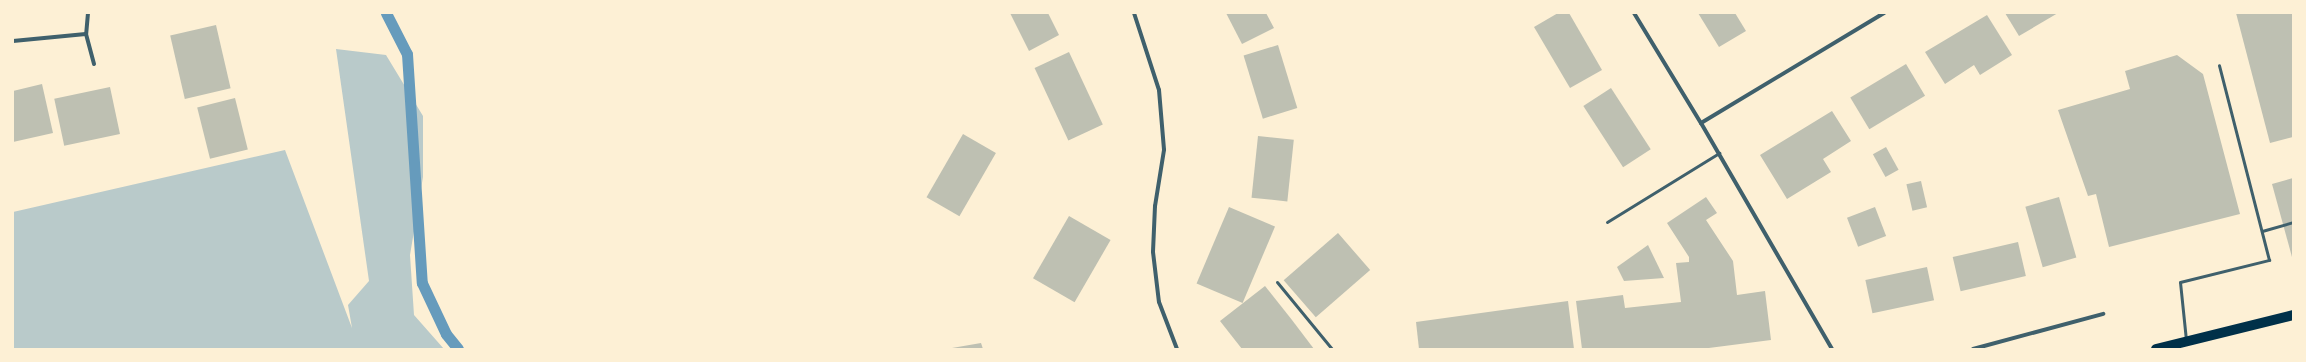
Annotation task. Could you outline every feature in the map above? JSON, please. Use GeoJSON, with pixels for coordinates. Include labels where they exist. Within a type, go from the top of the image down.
{"type":"FeatureCollection","features":[{"type":"Feature","properties":{"kind":"main road"},"geometry":{"type":"LineString","coordinates":[[2156,349],[2293,315]]}},
{"type":"Feature","properties":{"kind":"street"},"geometry":{"type":"LineString","coordinates":[[88,13],[86,34],[94,64]]}},
{"type":"Feature","properties":{"kind":"street"},"geometry":{"type":"LineString","coordinates":[[1134,13],[1159,90],[1164,150],[1155,206],[1153,252],[1159,302],[1177,349]]}},
{"type":"Feature","properties":{"kind":"street"},"geometry":{"type":"LineString","coordinates":[[1634,13],[1702,123],[1832,349]]}},
{"type":"Feature","properties":{"kind":"street"},"geometry":{"type":"LineString","coordinates":[[1702,123],[1884,13]]}},
{"type":"Feature","properties":{"kind":"street"},"geometry":{"type":"LineString","coordinates":[[13,41],[86,34]]}},
{"type":"Feature","properties":{"kind":"street"},"geometry":{"type":"LineString","coordinates":[[1973,349],[2103,314]]}},
{"type":"Feature","properties":{"kind":"lane"},"geometry":{"type":"LineString","coordinates":[[2186,342],[2180,282],[2269,260],[2219,65]]}},
{"type":"Feature","properties":{"kind":"lane"},"geometry":{"type":"LineString","coordinates":[[1607,222],[1719,153]]}},
{"type":"Feature","properties":{"kind":"lane"},"geometry":{"type":"LineString","coordinates":[[2262,231],[2293,222]]}},
{"type":"Feature","properties":{"kind":"lane"},"geometry":{"type":"LineString","coordinates":[[1277,282],[1332,349]]}},
{"type":"Feature","properties":{"kind":"shaded area"},"geometry":{"type":"Polygon","coordinates":[[[336,49],[386,55],[423,116],[423,177],[410,255],[414,315],[444,349],[13,349],[13,212],[285,150],[352,328],[348,305],[369,281],[336,49]]]}},
{"type":"Feature","properties":{"kind":"building"},"geometry":{"type":"Polygon","coordinates":[[[1010,13],[1048,13],[1059,35],[1029,51],[1010,13]]]}},
{"type":"Feature","properties":{"kind":"building"},"geometry":{"type":"Polygon","coordinates":[[[1226,13],[1266,13],[1274,28],[1242,44],[1226,13]]]}},
{"type":"Feature","properties":{"kind":"building"},"geometry":{"type":"Polygon","coordinates":[[[1558,13],[1569,13],[1602,70],[1570,88],[1534,27],[1558,13]]]}},
{"type":"Feature","properties":{"kind":"building"},"geometry":{"type":"Polygon","coordinates":[[[1698,13],[1735,13],[1746,31],[1719,47],[1698,13]]]}},
{"type":"Feature","properties":{"kind":"building"},"geometry":{"type":"Polygon","coordinates":[[[2005,13],[2058,13],[2019,36],[2005,13]]]}},
{"type":"Feature","properties":{"kind":"building"},"geometry":{"type":"Polygon","coordinates":[[[2236,13],[2293,13],[2293,137],[2270,143],[2236,13]]]}},
{"type":"Feature","properties":{"kind":"building"},"geometry":{"type":"Polygon","coordinates":[[[1987,15],[2012,55],[1980,75],[1974,65],[1945,84],[1925,52],[1987,15]]]}},
{"type":"Feature","properties":{"kind":"building"},"geometry":{"type":"Polygon","coordinates":[[[216,25],[231,88],[185,99],[170,36],[216,25]]]}},
{"type":"Feature","properties":{"kind":"building"},"geometry":{"type":"Polygon","coordinates":[[[1278,45],[1297,108],[1263,119],[1244,56],[1278,45]]]}},
{"type":"Feature","properties":{"kind":"building"},"geometry":{"type":"Polygon","coordinates":[[[1069,52],[1103,125],[1068,141],[1035,68],[1069,52]]]}},
{"type":"Feature","properties":{"kind":"building"},"geometry":{"type":"Polygon","coordinates":[[[2177,55],[2203,74],[2240,214],[2109,247],[2096,194],[2088,196],[2058,110],[2130,89],[2125,71],[2177,55]]]}},
{"type":"Feature","properties":{"kind":"building"},"geometry":{"type":"Polygon","coordinates":[[[1906,64],[1925,96],[1869,129],[1850,97],[1906,64]]]}},
{"type":"Feature","properties":{"kind":"building"},"geometry":{"type":"Polygon","coordinates":[[[42,84],[53,133],[13,142],[13,91],[42,84]]]}},
{"type":"Feature","properties":{"kind":"building"},"geometry":{"type":"Polygon","coordinates":[[[110,87],[120,134],[64,146],[54,99],[110,87]]]}},
{"type":"Feature","properties":{"kind":"building"},"geometry":{"type":"Polygon","coordinates":[[[1611,88],[1651,149],[1623,167],[1583,106],[1611,88]]]}},
{"type":"Feature","properties":{"kind":"building"},"geometry":{"type":"Polygon","coordinates":[[[235,98],[248,149],[210,159],[197,107],[235,98]]]}},
{"type":"Feature","properties":{"kind":"building"},"geometry":{"type":"Polygon","coordinates":[[[1832,111],[1851,141],[1823,159],[1831,172],[1787,199],[1760,155],[1832,111]]]}},
{"type":"Feature","properties":{"kind":"building"},"geometry":{"type":"Polygon","coordinates":[[[963,134],[996,153],[959,216],[926,197],[963,134]]]}},
{"type":"Feature","properties":{"kind":"building"},"geometry":{"type":"Polygon","coordinates":[[[1258,136],[1294,140],[1287,201],[1252,198],[1258,136]]]}},
{"type":"Feature","properties":{"kind":"building"},"geometry":{"type":"Polygon","coordinates":[[[1886,147],[1899,170],[1885,177],[1873,154],[1886,147]]]}},
{"type":"Feature","properties":{"kind":"building"},"geometry":{"type":"Polygon","coordinates":[[[2293,178],[2293,256],[2292,257],[2272,184],[2293,178]]]}},
{"type":"Feature","properties":{"kind":"building"},"geometry":{"type":"Polygon","coordinates":[[[1921,181],[1927,207],[1912,211],[1906,184],[1921,181]]]}},
{"type":"Feature","properties":{"kind":"building"},"geometry":{"type":"Polygon","coordinates":[[[1706,197],[1717,213],[1706,220],[1733,261],[1737,295],[1765,291],[1771,340],[1701,349],[1582,349],[1576,301],[1623,295],[1625,308],[1681,302],[1676,263],[1689,262],[1689,257],[1667,223],[1706,197]]]}},
{"type":"Feature","properties":{"kind":"building"},"geometry":{"type":"Polygon","coordinates":[[[2059,197],[2076,258],[2043,267],[2025,207],[2059,197]]]}},
{"type":"Feature","properties":{"kind":"building"},"geometry":{"type":"Polygon","coordinates":[[[1229,207],[1275,227],[1243,303],[1197,283],[1229,207]]]}},
{"type":"Feature","properties":{"kind":"building"},"geometry":{"type":"Polygon","coordinates":[[[1875,207],[1886,236],[1858,247],[1847,218],[1875,207]]]}},
{"type":"Feature","properties":{"kind":"building"},"geometry":{"type":"Polygon","coordinates":[[[1069,216],[1111,240],[1075,302],[1033,278],[1069,216]]]}},
{"type":"Feature","properties":{"kind":"building"},"geometry":{"type":"Polygon","coordinates":[[[1338,233],[1370,270],[1316,317],[1284,280],[1338,233]]]}},
{"type":"Feature","properties":{"kind":"building"},"geometry":{"type":"Polygon","coordinates":[[[2018,242],[2026,276],[1961,291],[1953,257],[2018,242]]]}},
{"type":"Feature","properties":{"kind":"building"},"geometry":{"type":"Polygon","coordinates":[[[1648,245],[1664,278],[1624,281],[1617,267],[1648,245]]]}},
{"type":"Feature","properties":{"kind":"building"},"geometry":{"type":"Polygon","coordinates":[[[1927,267],[1934,300],[1872,313],[1865,280],[1927,267]]]}},
{"type":"Feature","properties":{"kind":"building"},"geometry":{"type":"Polygon","coordinates":[[[1265,286],[1314,349],[1242,349],[1220,321],[1265,286]]]}},
{"type":"Feature","properties":{"kind":"building"},"geometry":{"type":"Polygon","coordinates":[[[1568,301],[1574,349],[1419,349],[1416,322],[1568,301]]]}},
{"type":"Feature","properties":{"kind":"building"},"geometry":{"type":"Polygon","coordinates":[[[981,343],[983,349],[952,349],[952,348],[981,343]]]}},
{"type":"Feature","properties":{"kind":"waterway"},"geometry":{"type":"LineString","coordinates":[[386,13],[407,54],[422,283],[446,334],[458,349]]}}]}
